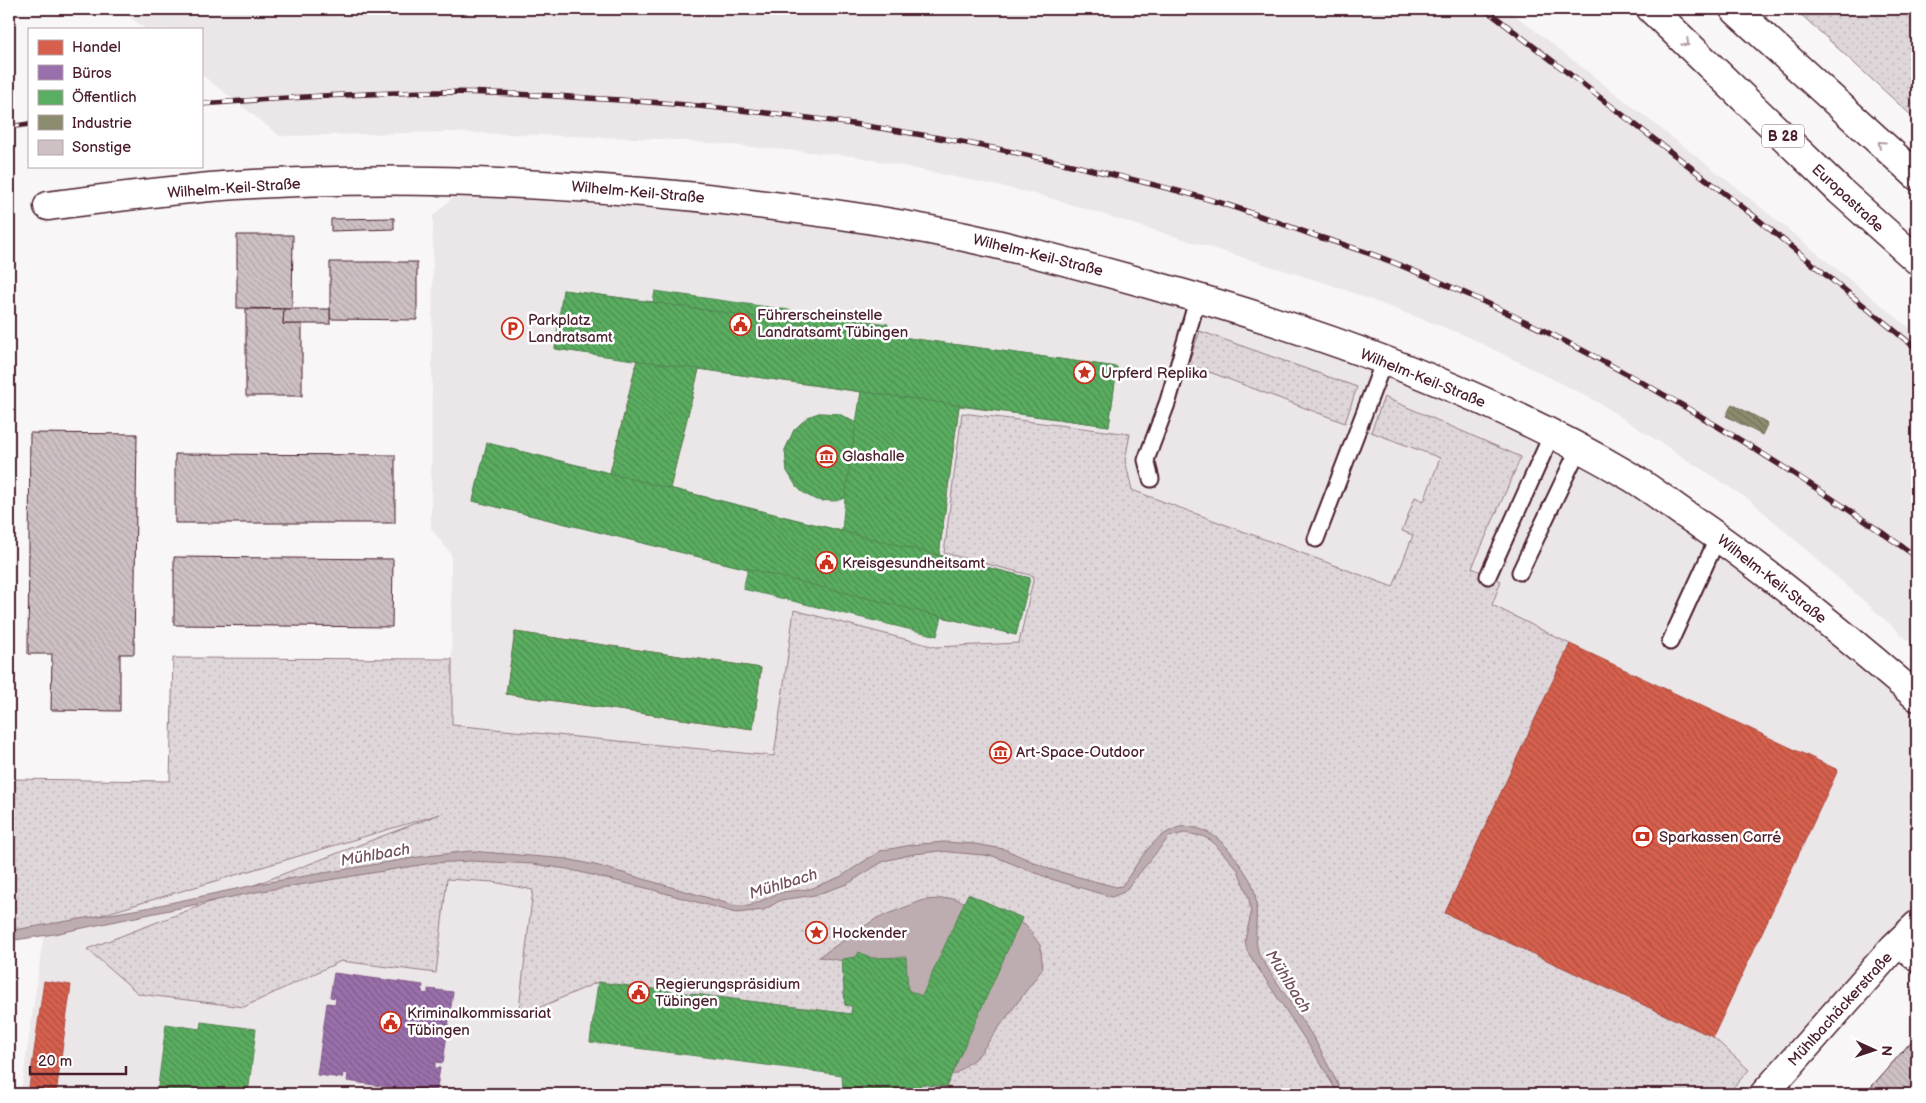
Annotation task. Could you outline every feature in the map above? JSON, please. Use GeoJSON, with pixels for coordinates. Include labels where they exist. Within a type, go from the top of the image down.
{"type":"FeatureCollection","features":[{"type":"Feature","properties":{"kind":"street","name":"Europastraße"},"geometry":{"type":"LineString","coordinates":[[1651,9],[1840,191],[1917,260]]}},
{"type":"Feature","properties":{"kind":"street"},"geometry":{"type":"LineString","coordinates":[[1734,9],[1917,176]]}},
{"type":"Feature","properties":{"kind":"street","name":"Wilhelm-Keil-Straße"},"geometry":{"type":"LineString","coordinates":[[48,206],[237,185],[470,181],[590,187],[780,206],[966,237],[1076,263],[1198,297],[1312,334],[1460,392],[1552,434],[1635,479],[1718,537],[1836,628],[1917,697]]}},
{"type":"Feature","properties":{"kind":"street","name":"Mühlbachäckerstraße"},"geometry":{"type":"LineString","coordinates":[[1764,1094],[1894,947],[1917,925]]}},
{"type":"Feature","properties":{"kind":"lane"},"geometry":{"type":"LineString","coordinates":[[1151,479],[1146,460],[1168,401],[1198,297]]}},
{"type":"Feature","properties":{"kind":"lane"},"geometry":{"type":"LineString","coordinates":[[1316,539],[1384,361]]}},
{"type":"Feature","properties":{"kind":"lane"},"geometry":{"type":"LineString","coordinates":[[1488,576],[1552,434]]}},
{"type":"Feature","properties":{"kind":"lane"},"geometry":{"type":"LineString","coordinates":[[1520,572],[1579,448]]}},
{"type":"Feature","properties":{"kind":"lane"},"geometry":{"type":"LineString","coordinates":[[1670,642],[1718,537]]}},
{"type":"Feature","properties":{"kind":"lane"},"geometry":{"type":"LineString","coordinates":[[1894,947],[1917,965]]}},
{"type":"Feature","properties":{"kind":"shaded area"},"geometry":{"type":"Polygon","coordinates":[[[120,9],[1507,9],[1728,181],[1917,334],[1917,648],[1751,501],[1596,401],[1467,336],[1329,284],[1037,194],[854,156],[663,139],[448,132],[280,136],[202,75],[202,28],[144,28],[120,9]]]}},
{"type":"Feature","properties":{"kind":"shaded area"},"geometry":{"type":"Polygon","coordinates":[[[1795,9],[1917,9],[1917,120],[1913,117],[1795,9]]]}},
{"type":"Feature","properties":{"kind":"shaded area"},"geometry":{"type":"Polygon","coordinates":[[[470,181],[590,187],[1076,263],[1552,434],[1917,697],[1917,925],[1764,1094],[21,1094],[44,932],[452,725],[451,554],[431,528],[433,216],[470,181]]]}},
{"type":"Feature","properties":{"kind":"shaded area"},"geometry":{"type":"Polygon","coordinates":[[[1200,331],[1357,387],[1345,423],[1188,364],[1200,331]]]}},
{"type":"Feature","properties":{"kind":"shaded area"},"geometry":{"type":"Polygon","coordinates":[[[1384,397],[1521,457],[1472,568],[1501,581],[1492,605],[1570,644],[1445,913],[1713,1037],[1749,1070],[1727,1094],[916,1094],[921,1084],[946,1087],[1022,918],[968,894],[922,996],[842,960],[845,1005],[852,1006],[851,1014],[598,982],[518,1017],[533,890],[493,882],[447,879],[436,973],[341,961],[244,1007],[139,994],[87,949],[440,814],[44,932],[9,932],[9,779],[170,781],[173,658],[452,659],[452,725],[774,756],[794,610],[935,647],[1019,643],[1034,576],[944,553],[962,413],[1130,434],[1125,460],[1132,490],[1393,587],[1413,535],[1402,531],[1415,497],[1424,501],[1440,458],[1371,432],[1384,397]]]}},
{"type":"Feature","properties":{"kind":"shaded area"},"geometry":{"type":"Polygon","coordinates":[[[1184,826],[1203,830],[1224,844],[1249,878],[1256,898],[1256,939],[1259,955],[1315,1040],[1343,1094],[1338,1094],[1321,1064],[1247,951],[1245,940],[1251,914],[1249,899],[1238,870],[1212,841],[1202,836],[1184,833],[1169,837],[1124,892],[1112,897],[1051,879],[993,856],[939,851],[914,854],[884,861],[847,884],[815,895],[781,900],[764,910],[736,913],[650,889],[567,869],[533,864],[471,861],[432,863],[256,892],[54,934],[9,941],[9,932],[14,930],[146,908],[264,883],[419,857],[470,851],[567,859],[599,866],[736,906],[749,906],[781,892],[810,889],[840,877],[880,851],[911,845],[944,842],[975,844],[1004,849],[1049,869],[1116,887],[1122,886],[1155,841],[1163,835],[1184,826]]]}},
{"type":"Feature","properties":{"kind":"shaded area"},"geometry":{"type":"Polygon","coordinates":[[[953,898],[1025,925],[1040,945],[1043,968],[978,1056],[954,1075],[889,1021],[844,961],[819,957],[877,918],[924,900],[953,898]]]}},
{"type":"Feature","properties":{"kind":"building: Handel"},"geometry":{"type":"Polygon","coordinates":[[[637,360],[699,369],[670,488],[610,473],[637,360]]]}},
{"type":"Feature","properties":{"kind":"building: Handel"},"geometry":{"type":"Polygon","coordinates":[[[861,392],[959,406],[939,555],[842,531],[861,392]]]}},
{"type":"Feature","properties":{"kind":"building: Handel"},"geometry":{"type":"Polygon","coordinates":[[[515,632],[761,668],[753,729],[506,694],[515,632]]]}},
{"type":"Feature","properties":{"kind":"building: Handel","name":"Sparkassen Carré"},"geometry":{"type":"Polygon","coordinates":[[[1570,644],[1838,770],[1713,1037],[1445,913],[1570,644]]]}},
{"type":"Feature","properties":{"kind":"building: Handel"},"geometry":{"type":"Polygon","coordinates":[[[44,981],[71,985],[56,1094],[28,1094],[44,981]]]}},
{"type":"Feature","properties":{"kind":"building: Handel"},"geometry":{"type":"Polygon","coordinates":[[[404,1089],[415,1091],[415,1094],[404,1094],[404,1089]]]}},
{"type":"Feature","properties":{"kind":"building: Büros"},"geometry":{"type":"Polygon","coordinates":[[[334,973],[423,985],[422,993],[428,994],[428,989],[453,992],[443,1063],[435,1062],[435,1068],[440,1068],[436,1094],[347,1081],[348,1074],[343,1073],[342,1078],[317,1075],[327,1003],[335,1004],[336,998],[330,997],[334,973]]]}},
{"type":"Feature","properties":{"kind":"building: Öffentlich"},"geometry":{"type":"Polygon","coordinates":[[[563,290],[653,302],[655,291],[888,324],[886,335],[1117,367],[1109,426],[959,406],[939,555],[1030,578],[1016,635],[942,617],[937,636],[743,589],[748,569],[473,501],[487,443],[610,473],[637,360],[555,349],[563,290]],[[699,369],[670,488],[842,531],[845,498],[822,501],[801,491],[787,471],[785,450],[794,430],[808,417],[819,413],[839,414],[856,423],[861,392],[699,369]]]}},
{"type":"Feature","properties":{"kind":"building: Öffentlich"},"geometry":{"type":"Polygon","coordinates":[[[563,290],[1117,367],[1109,426],[555,349],[563,290]]]}},
{"type":"Feature","properties":{"kind":"building: Öffentlich"},"geometry":{"type":"Polygon","coordinates":[[[819,413],[839,414],[856,423],[845,498],[835,501],[816,500],[805,494],[796,486],[787,471],[785,450],[794,430],[808,417],[819,413]]]}},
{"type":"Feature","properties":{"kind":"building: Öffentlich"},"geometry":{"type":"Polygon","coordinates":[[[487,443],[1030,578],[1016,635],[473,501],[487,443]]]}},
{"type":"Feature","properties":{"kind":"building: Öffentlich"},"geometry":{"type":"Polygon","coordinates":[[[515,632],[761,668],[753,729],[506,694],[515,632]]]}},
{"type":"Feature","properties":{"kind":"building: Öffentlich","name":"Regierungspräsidium Tübingen"},"geometry":{"type":"Polygon","coordinates":[[[968,894],[1022,918],[946,1087],[921,1084],[916,1094],[843,1094],[842,1075],[590,1042],[598,982],[851,1014],[852,1006],[845,1005],[842,959],[856,957],[859,952],[872,958],[906,957],[908,990],[922,996],[968,894]]]}},
{"type":"Feature","properties":{"kind":"building: Öffentlich"},"geometry":{"type":"Polygon","coordinates":[[[201,1022],[256,1029],[248,1094],[157,1094],[166,1024],[200,1029],[201,1022]]]}},
{"type":"Feature","properties":{"kind":"building: Industrie"},"geometry":{"type":"Polygon","coordinates":[[[1732,404],[1768,423],[1762,435],[1726,416],[1732,404]]]}},
{"type":"Feature","properties":{"kind":"building: Sonstige"},"geometry":{"type":"Polygon","coordinates":[[[394,218],[394,229],[331,231],[331,219],[394,218]]]}},
{"type":"Feature","properties":{"kind":"building: Sonstige"},"geometry":{"type":"Polygon","coordinates":[[[237,235],[293,235],[292,309],[237,308],[237,235]]]}},
{"type":"Feature","properties":{"kind":"building: Sonstige"},"geometry":{"type":"Polygon","coordinates":[[[330,262],[417,262],[417,320],[330,319],[330,262]]]}},
{"type":"Feature","properties":{"kind":"building: Sonstige"},"geometry":{"type":"Polygon","coordinates":[[[246,309],[284,309],[283,324],[302,324],[302,396],[246,396],[246,309]]]}},
{"type":"Feature","properties":{"kind":"building: Sonstige"},"geometry":{"type":"Polygon","coordinates":[[[284,309],[330,309],[330,324],[283,324],[284,309]]]}},
{"type":"Feature","properties":{"kind":"building: Sonstige"},"geometry":{"type":"Polygon","coordinates":[[[30,433],[137,434],[134,654],[120,654],[120,711],[51,710],[52,654],[28,654],[30,433]]]}},
{"type":"Feature","properties":{"kind":"building: Sonstige"},"geometry":{"type":"Polygon","coordinates":[[[175,454],[395,455],[395,523],[175,523],[175,454]]]}},
{"type":"Feature","properties":{"kind":"building: Sonstige"},"geometry":{"type":"Polygon","coordinates":[[[174,557],[393,559],[392,627],[174,625],[174,557]]]}},
{"type":"Feature","properties":{"kind":"building: Sonstige"},"geometry":{"type":"Polygon","coordinates":[[[1917,1035],[1917,1094],[1865,1094],[1917,1035]]]}},
{"type":"Feature","properties":{"kind":"railway"},"geometry":{"type":"LineString","coordinates":[[1485,9],[1750,213],[1917,349]]}},
{"type":"Feature","properties":{"kind":"railway"},"geometry":{"type":"LineString","coordinates":[[202,104],[319,96],[438,92],[529,94],[678,104],[794,116],[909,133],[1023,154],[1169,188],[1233,207],[1381,258],[1470,295],[1537,327],[1603,361],[1732,435],[1794,474],[1917,557]]}},
{"type":"Feature","properties":{"kind":"railway"},"geometry":{"type":"LineString","coordinates":[[9,127],[28,124]]}},
{"type":"Feature","properties":{"kind":"place","name":"Führerscheinstelle Landratsamt Tübingen"},"geometry":{"type":"Point","coordinates":[741,324]}},
{"type":"Feature","properties":{"kind":"place","name":"Parkplatz Landratsamt"},"geometry":{"type":"Point","coordinates":[512,329]}},
{"type":"Feature","properties":{"kind":"place","name":"Urpferd Replika"},"geometry":{"type":"Point","coordinates":[1085,373]}},
{"type":"Feature","properties":{"kind":"place","name":"Glashalle"},"geometry":{"type":"Point","coordinates":[826,456]}},
{"type":"Feature","properties":{"kind":"place","name":"Kreisgesundheitsamt"},"geometry":{"type":"Point","coordinates":[826,563]}},
{"type":"Feature","properties":{"kind":"place","name":"Art-Space-Outdoor"},"geometry":{"type":"Point","coordinates":[1000,752]}},
{"type":"Feature","properties":{"kind":"place","name":"Sparkassen Carré"},"geometry":{"type":"Point","coordinates":[1643,837]}},
{"type":"Feature","properties":{"kind":"place","name":"Hockender"},"geometry":{"type":"Point","coordinates":[816,933]}},
{"type":"Feature","properties":{"kind":"place","name":"Regierungspräsidium Tübingen"},"geometry":{"type":"Point","coordinates":[639,993]}},
{"type":"Feature","properties":{"kind":"place","name":"Kriminalkommissariat Tübingen"},"geometry":{"type":"Point","coordinates":[391,1022]}},
{"type":"Feature","properties":{"kind":"water label","name":"Mühlbach"},"geometry":{"type":"Point","coordinates":[375,854]}},
{"type":"Feature","properties":{"kind":"water label","name":"Mühlbach"},"geometry":{"type":"Point","coordinates":[783,883]}},
{"type":"Feature","properties":{"kind":"water label","name":"Mühlbach"},"geometry":{"type":"Point","coordinates":[1289,981]}}]}
